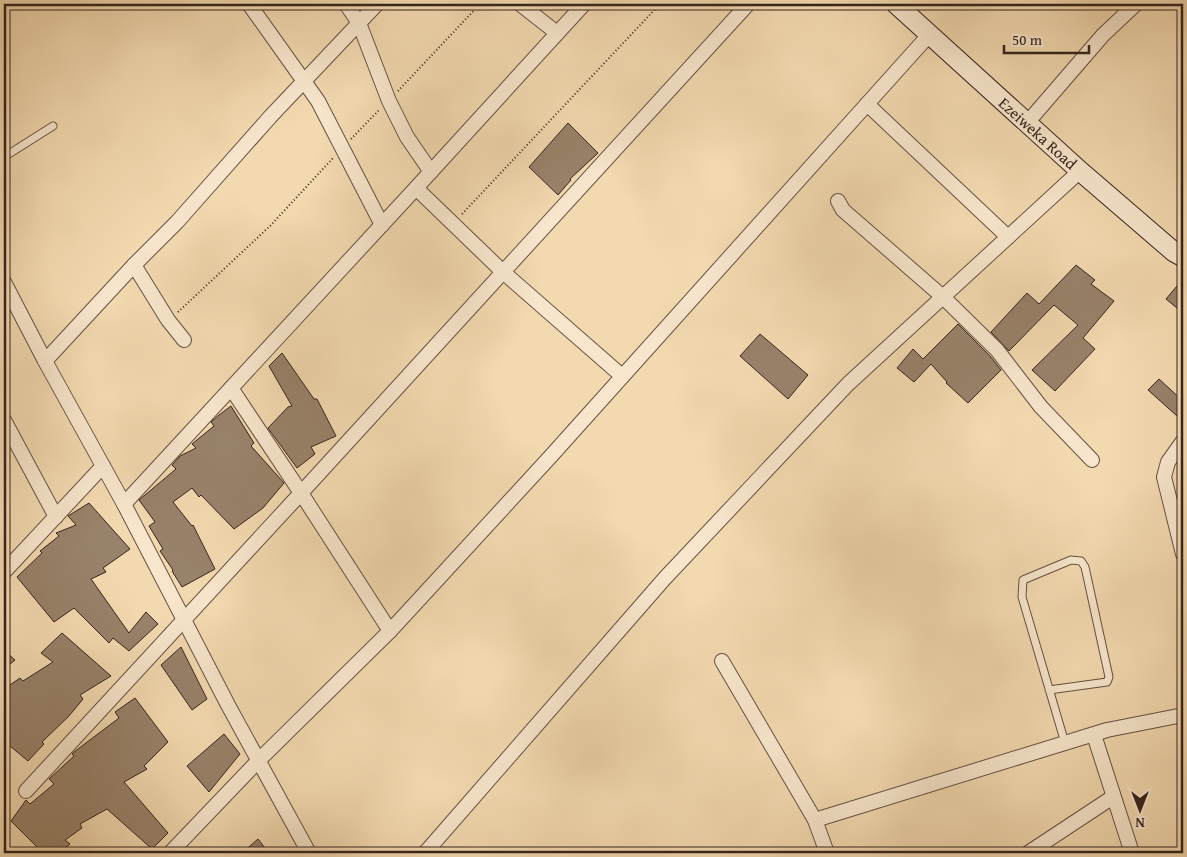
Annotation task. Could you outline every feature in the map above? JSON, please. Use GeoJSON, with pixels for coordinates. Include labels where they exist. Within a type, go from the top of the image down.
{"type":"FeatureCollection","features":[{"type":"Feature","properties":{"kind":"main road","name":"Ezeiweka Road"},"geometry":{"type":"LineString","coordinates":[[896,4],[1080,171],[1174,252],[1183,257]]}},
{"type":"Feature","properties":{"kind":"street"},"geometry":{"type":"LineString","coordinates":[[249,4],[318,101],[382,225]]}},
{"type":"Feature","properties":{"kind":"street"},"geometry":{"type":"LineString","coordinates":[[346,4],[359,23],[389,100],[407,137],[431,172]]}},
{"type":"Feature","properties":{"kind":"street"},"geometry":{"type":"LineString","coordinates":[[45,361],[134,265],[177,222],[270,117],[377,4]]}},
{"type":"Feature","properties":{"kind":"street"},"geometry":{"type":"LineString","coordinates":[[520,4],[557,33]]}},
{"type":"Feature","properties":{"kind":"street"},"geometry":{"type":"LineString","coordinates":[[124,504],[584,4]]}},
{"type":"Feature","properties":{"kind":"street"},"geometry":{"type":"LineString","coordinates":[[26,792],[748,4]]}},
{"type":"Feature","properties":{"kind":"street"},"geometry":{"type":"LineString","coordinates":[[1027,123],[1103,35],[1136,4]]}},
{"type":"Feature","properties":{"kind":"street"},"geometry":{"type":"LineString","coordinates":[[170,853],[258,761],[390,631],[929,35]]}},
{"type":"Feature","properties":{"kind":"street"},"geometry":{"type":"LineString","coordinates":[[867,104],[1008,237]]}},
{"type":"Feature","properties":{"kind":"street"},"geometry":{"type":"LineString","coordinates":[[425,853],[672,571],[848,384],[1080,171]]}},
{"type":"Feature","properties":{"kind":"street"},"geometry":{"type":"LineString","coordinates":[[416,188],[503,272],[622,376]]}},
{"type":"Feature","properties":{"kind":"street"},"geometry":{"type":"LineString","coordinates":[[838,201],[843,210],[943,297],[997,350],[1041,407],[1092,460]]}},
{"type":"Feature","properties":{"kind":"street"},"geometry":{"type":"LineString","coordinates":[[134,265],[168,320],[184,340]]}},
{"type":"Feature","properties":{"kind":"street"},"geometry":{"type":"LineString","coordinates":[[6,289],[124,504],[228,705],[309,853]]}},
{"type":"Feature","properties":{"kind":"street"},"geometry":{"type":"LineString","coordinates":[[231,388],[390,631]]}},
{"type":"Feature","properties":{"kind":"street"},"geometry":{"type":"LineString","coordinates":[[4,420],[56,517]]}},
{"type":"Feature","properties":{"kind":"street"},"geometry":{"type":"LineString","coordinates":[[1183,441],[1168,462],[1164,477],[1183,554]]}},
{"type":"Feature","properties":{"kind":"street"},"geometry":{"type":"LineString","coordinates":[[4,572],[103,466]]}},
{"type":"Feature","properties":{"kind":"street"},"geometry":{"type":"LineString","coordinates":[[722,662],[815,820],[827,853]]}},
{"type":"Feature","properties":{"kind":"street"},"geometry":{"type":"LineString","coordinates":[[815,820],[1107,730],[1183,714]]}},
{"type":"Feature","properties":{"kind":"street"},"geometry":{"type":"LineString","coordinates":[[1094,735],[1132,853]]}},
{"type":"Feature","properties":{"kind":"street"},"geometry":{"type":"LineString","coordinates":[[1028,853],[1113,797]]}},
{"type":"Feature","properties":{"kind":"lane"},"geometry":{"type":"LineString","coordinates":[[4,157],[53,126]]}},
{"type":"Feature","properties":{"kind":"lane"},"geometry":{"type":"LineString","coordinates":[[1049,690],[1107,682],[1109,677],[1085,567],[1080,561],[1071,560],[1023,580],[1022,597],[1049,690],[1065,744]]}},
{"type":"Feature","properties":{"kind":"path"},"geometry":{"type":"LineString","coordinates":[[168,320],[270,226],[342,147],[480,4]]}},
{"type":"Feature","properties":{"kind":"path"},"geometry":{"type":"LineString","coordinates":[[454,223],[660,4]]}},
{"type":"Feature","properties":{"kind":"building"},"geometry":{"type":"Polygon","coordinates":[[[568,123],[598,153],[570,179],[558,195],[529,167],[568,123]]]}},
{"type":"Feature","properties":{"kind":"building"},"geometry":{"type":"Polygon","coordinates":[[[1076,265],[1095,280],[1091,284],[1114,301],[1083,338],[1095,349],[1055,391],[1032,370],[1078,325],[1054,305],[1009,351],[991,332],[1027,293],[1039,304],[1076,265]]]}},
{"type":"Feature","properties":{"kind":"building"},"geometry":{"type":"Polygon","coordinates":[[[1177,286],[1183,291],[1183,313],[1166,299],[1177,286]]]}},
{"type":"Feature","properties":{"kind":"building"},"geometry":{"type":"Polygon","coordinates":[[[958,324],[990,356],[1001,370],[968,403],[946,383],[931,364],[914,382],[897,368],[913,349],[923,359],[958,324]]]}},
{"type":"Feature","properties":{"kind":"building"},"geometry":{"type":"Polygon","coordinates":[[[760,334],[808,375],[788,399],[740,356],[760,334]]]}},
{"type":"Feature","properties":{"kind":"building"},"geometry":{"type":"Polygon","coordinates":[[[282,353],[314,399],[317,399],[336,436],[311,447],[315,454],[297,468],[268,428],[288,407],[292,406],[269,366],[282,353]]]}},
{"type":"Feature","properties":{"kind":"building"},"geometry":{"type":"Polygon","coordinates":[[[1159,379],[1183,401],[1183,410],[1177,416],[1148,390],[1159,379]]]}},
{"type":"Feature","properties":{"kind":"building"},"geometry":{"type":"Polygon","coordinates":[[[231,406],[254,443],[251,446],[284,483],[263,508],[234,529],[201,495],[199,497],[192,488],[173,502],[193,525],[215,569],[182,587],[160,551],[163,549],[149,526],[155,522],[139,500],[176,469],[172,465],[180,456],[196,448],[192,444],[214,426],[211,422],[231,406]]]}},
{"type":"Feature","properties":{"kind":"building"},"geometry":{"type":"Polygon","coordinates":[[[89,503],[130,549],[103,568],[106,572],[91,579],[129,633],[146,612],[158,624],[129,651],[113,638],[109,643],[74,608],[54,622],[17,577],[42,553],[40,551],[59,536],[56,533],[76,525],[68,516],[89,503]]]}},
{"type":"Feature","properties":{"kind":"building"},"geometry":{"type":"Polygon","coordinates":[[[62,633],[111,676],[80,695],[83,699],[69,716],[42,742],[44,744],[28,761],[4,741],[4,689],[20,678],[23,681],[53,662],[41,653],[62,633]]]}},
{"type":"Feature","properties":{"kind":"building"},"geometry":{"type":"Polygon","coordinates":[[[181,647],[207,699],[192,710],[161,665],[181,647]]]}},
{"type":"Feature","properties":{"kind":"building"},"geometry":{"type":"Polygon","coordinates":[[[4,650],[15,660],[4,669],[4,650]]]}},
{"type":"Feature","properties":{"kind":"building"},"geometry":{"type":"Polygon","coordinates":[[[135,698],[168,742],[144,766],[147,769],[124,782],[168,833],[152,849],[107,809],[80,824],[82,828],[65,840],[70,844],[59,853],[43,853],[11,821],[26,800],[30,804],[54,784],[49,779],[74,756],[72,754],[74,752],[119,718],[115,712],[135,698]]]}},
{"type":"Feature","properties":{"kind":"building"},"geometry":{"type":"Polygon","coordinates":[[[224,734],[240,754],[209,792],[187,766],[224,734]]]}},
{"type":"Feature","properties":{"kind":"building"},"geometry":{"type":"Polygon","coordinates":[[[258,839],[269,853],[242,853],[258,839]]]}}]}
